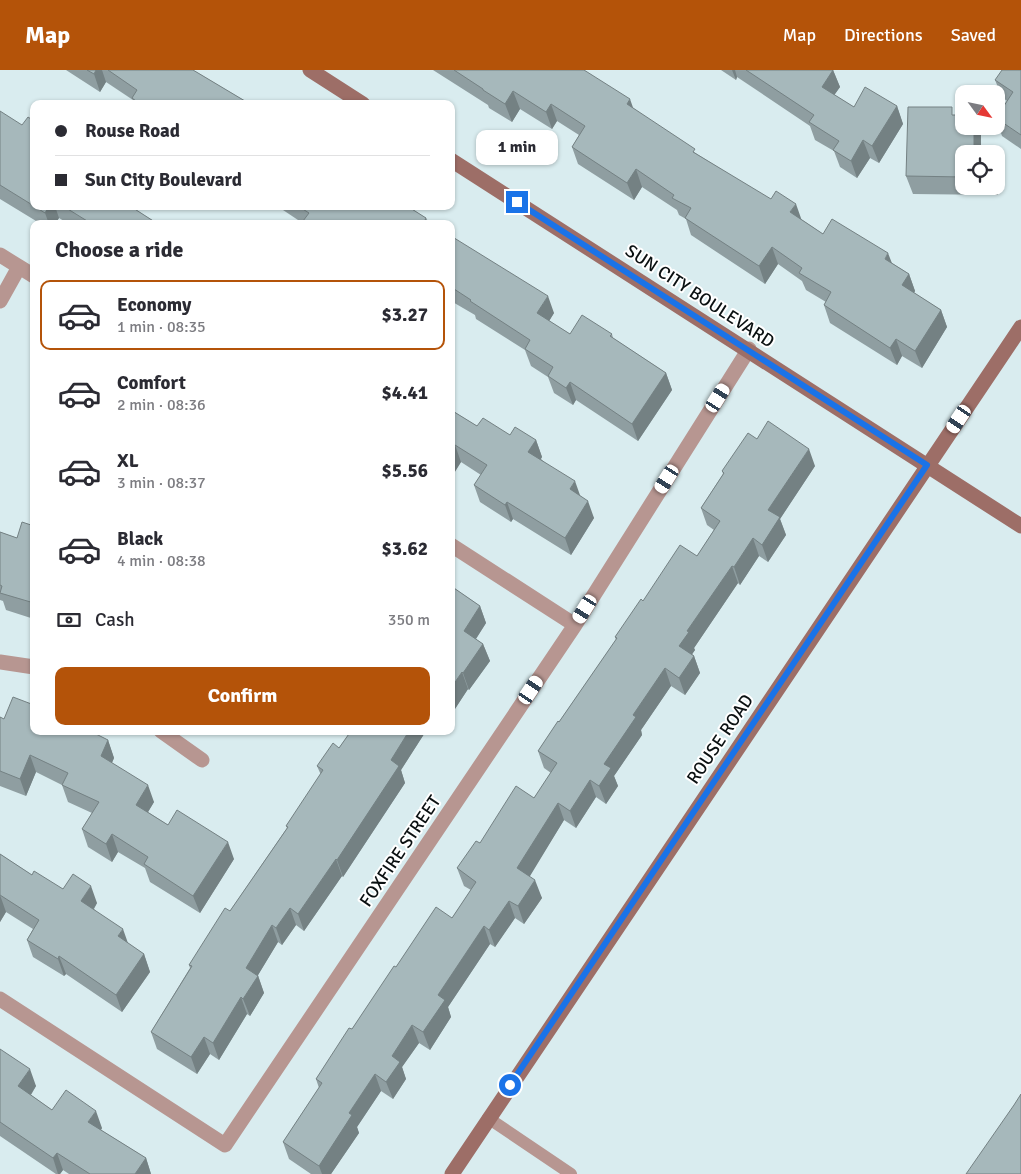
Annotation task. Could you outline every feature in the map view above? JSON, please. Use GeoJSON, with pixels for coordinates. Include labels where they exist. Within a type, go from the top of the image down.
{"type":"FeatureCollection","features":[{"type":"Feature","properties":{"kind":"street"},"geometry":{"type":"LineString","coordinates":[[310,70],[357,100]]}},
{"type":"Feature","properties":{"kind":"street","name":"SUN CITY BOULEVARD"},"geometry":{"type":"LineString","coordinates":[[455,163],[1021,526]]}},
{"type":"Feature","properties":{"kind":"street"},"geometry":{"type":"LineString","coordinates":[[0,255],[30,274]]}},
{"type":"Feature","properties":{"kind":"street"},"geometry":{"type":"LineString","coordinates":[[0,301],[19,267]]}},
{"type":"Feature","properties":{"kind":"street","name":"ROUSE ROAD"},"geometry":{"type":"LineString","coordinates":[[452,1174],[1021,327]]}},
{"type":"Feature","properties":{"kind":"street","name":"FOXFIRE STREET"},"geometry":{"type":"LineString","coordinates":[[0,999],[225,1145],[575,625],[749,350]]}},
{"type":"Feature","properties":{"kind":"street"},"geometry":{"type":"LineString","coordinates":[[455,549],[575,625]]}},
{"type":"Feature","properties":{"kind":"street"},"geometry":{"type":"LineString","coordinates":[[0,662],[30,666]]}},
{"type":"Feature","properties":{"kind":"street"},"geometry":{"type":"LineString","coordinates":[[167,735],[202,760]]}},
{"type":"Feature","properties":{"kind":"lane"},"geometry":{"type":"LineString","coordinates":[[488,1118],[571,1174]]}},
{"type":"Feature","properties":{"kind":"building"},"geometry":{"type":"Polygon","coordinates":[[[87,70],[96,70],[94,74],[87,70]]]}},
{"type":"Feature","properties":{"kind":"building"},"geometry":{"type":"Polygon","coordinates":[[[108,70],[193,70],[243,100],[135,100],[132,98],[137,90],[108,70]]]}},
{"type":"Feature","properties":{"kind":"building"},"geometry":{"type":"Polygon","coordinates":[[[454,70],[584,70],[630,99],[627,104],[695,149],[693,152],[771,199],[776,191],[796,204],[790,212],[823,234],[832,219],[888,253],[885,259],[909,274],[902,285],[941,310],[915,351],[896,339],[890,348],[824,305],[831,292],[799,273],[802,268],[772,247],[759,266],[685,218],[691,208],[672,198],[674,195],[636,169],[627,183],[572,147],[585,126],[551,104],[546,112],[513,91],[505,104],[454,70]]]}},
{"type":"Feature","properties":{"kind":"building"},"geometry":{"type":"Polygon","coordinates":[[[746,70],[833,70],[822,87],[854,107],[865,87],[897,106],[872,146],[863,140],[851,161],[833,150],[839,141],[809,122],[814,115],[746,70]]]}},
{"type":"Feature","properties":{"kind":"building"},"geometry":{"type":"Polygon","coordinates":[[[1002,70],[1021,70],[1021,135],[1005,124],[1005,104],[1013,92],[995,80],[1002,70]]]}},
{"type":"Feature","properties":{"kind":"building"},"geometry":{"type":"Polygon","coordinates":[[[908,107],[952,107],[952,115],[955,115],[955,135],[974,135],[974,145],[955,145],[955,177],[906,176],[908,107]]]}},
{"type":"Feature","properties":{"kind":"building"},"geometry":{"type":"Polygon","coordinates":[[[0,111],[22,125],[28,117],[30,118],[30,204],[0,185],[0,111]]]}},
{"type":"Feature","properties":{"kind":"building"},"geometry":{"type":"Polygon","coordinates":[[[69,210],[136,210],[152,220],[86,220],[69,210]]]}},
{"type":"Feature","properties":{"kind":"building"},"geometry":{"type":"Polygon","coordinates":[[[304,210],[413,210],[426,218],[425,220],[304,220],[309,213],[304,210]]]}},
{"type":"Feature","properties":{"kind":"building"},"geometry":{"type":"Polygon","coordinates":[[[455,238],[548,296],[537,313],[570,334],[582,315],[666,373],[632,424],[570,382],[566,388],[548,376],[553,367],[525,349],[530,340],[455,290],[455,238]]]}},
{"type":"Feature","properties":{"kind":"building"},"geometry":{"type":"Polygon","coordinates":[[[455,412],[477,426],[483,418],[510,435],[515,427],[536,440],[528,452],[575,481],[570,489],[588,501],[565,538],[507,502],[505,505],[474,485],[487,465],[455,445],[455,412]]]}},
{"type":"Feature","properties":{"kind":"building"},"geometry":{"type":"Polygon","coordinates":[[[768,421],[809,449],[768,510],[780,517],[762,545],[753,538],[687,631],[689,632],[679,646],[694,656],[679,678],[665,668],[633,715],[636,717],[604,764],[611,768],[599,786],[590,780],[570,811],[558,803],[517,868],[535,880],[518,906],[509,901],[489,930],[484,926],[438,995],[445,1000],[423,1032],[412,1025],[392,1056],[400,1062],[386,1082],[375,1074],[349,1113],[352,1115],[319,1166],[283,1142],[322,1083],[316,1079],[349,1028],[352,1029],[436,907],[452,918],[476,882],[457,868],[476,841],[480,843],[516,786],[534,798],[557,763],[538,751],[680,545],[697,556],[720,521],[701,508],[724,473],[722,471],[748,433],[757,439],[768,421]]]}},
{"type":"Feature","properties":{"kind":"building"},"geometry":{"type":"Polygon","coordinates":[[[22,522],[30,525],[30,602],[0,593],[2,586],[0,585],[0,532],[17,538],[22,522]]]}},
{"type":"Feature","properties":{"kind":"building"},"geometry":{"type":"Polygon","coordinates":[[[455,589],[480,606],[464,631],[483,644],[455,682],[455,589]]]}},
{"type":"Feature","properties":{"kind":"building"},"geometry":{"type":"Polygon","coordinates":[[[13,697],[30,703],[30,735],[98,735],[108,740],[101,756],[148,785],[136,805],[168,825],[177,810],[228,842],[193,896],[144,864],[148,857],[112,834],[106,844],[82,829],[99,802],[62,785],[68,773],[30,755],[20,779],[0,771],[0,717],[4,719],[13,697]]]}},
{"type":"Feature","properties":{"kind":"building"},"geometry":{"type":"Polygon","coordinates":[[[348,735],[407,735],[391,760],[399,766],[337,860],[298,914],[290,908],[276,928],[272,925],[246,968],[258,976],[243,999],[241,997],[213,1043],[204,1037],[191,1057],[151,1032],[192,966],[189,965],[225,908],[230,911],[288,827],[286,826],[323,770],[317,766],[333,743],[339,748],[348,735]]]}},
{"type":"Feature","properties":{"kind":"building"},"geometry":{"type":"Polygon","coordinates":[[[0,854],[32,875],[34,871],[63,889],[73,874],[91,886],[81,901],[123,929],[118,936],[144,954],[116,995],[59,956],[58,959],[27,940],[39,920],[0,895],[0,854]]]}},
{"type":"Feature","properties":{"kind":"building"},"geometry":{"type":"Polygon","coordinates":[[[0,1049],[30,1069],[18,1086],[52,1110],[66,1090],[96,1111],[88,1122],[146,1158],[135,1174],[90,1174],[57,1153],[53,1158],[0,1122],[0,1049]]]}},
{"type":"Feature","properties":{"kind":"building"},"geometry":{"type":"Polygon","coordinates":[[[1021,1094],[1021,1174],[966,1174],[1014,1105],[1021,1094]]]}},
{"type":"Feature","properties":{"kind":"route"},"geometry":{"type":"LineString","coordinates":[[510,1085],[927,465],[517,202]]}}]}
